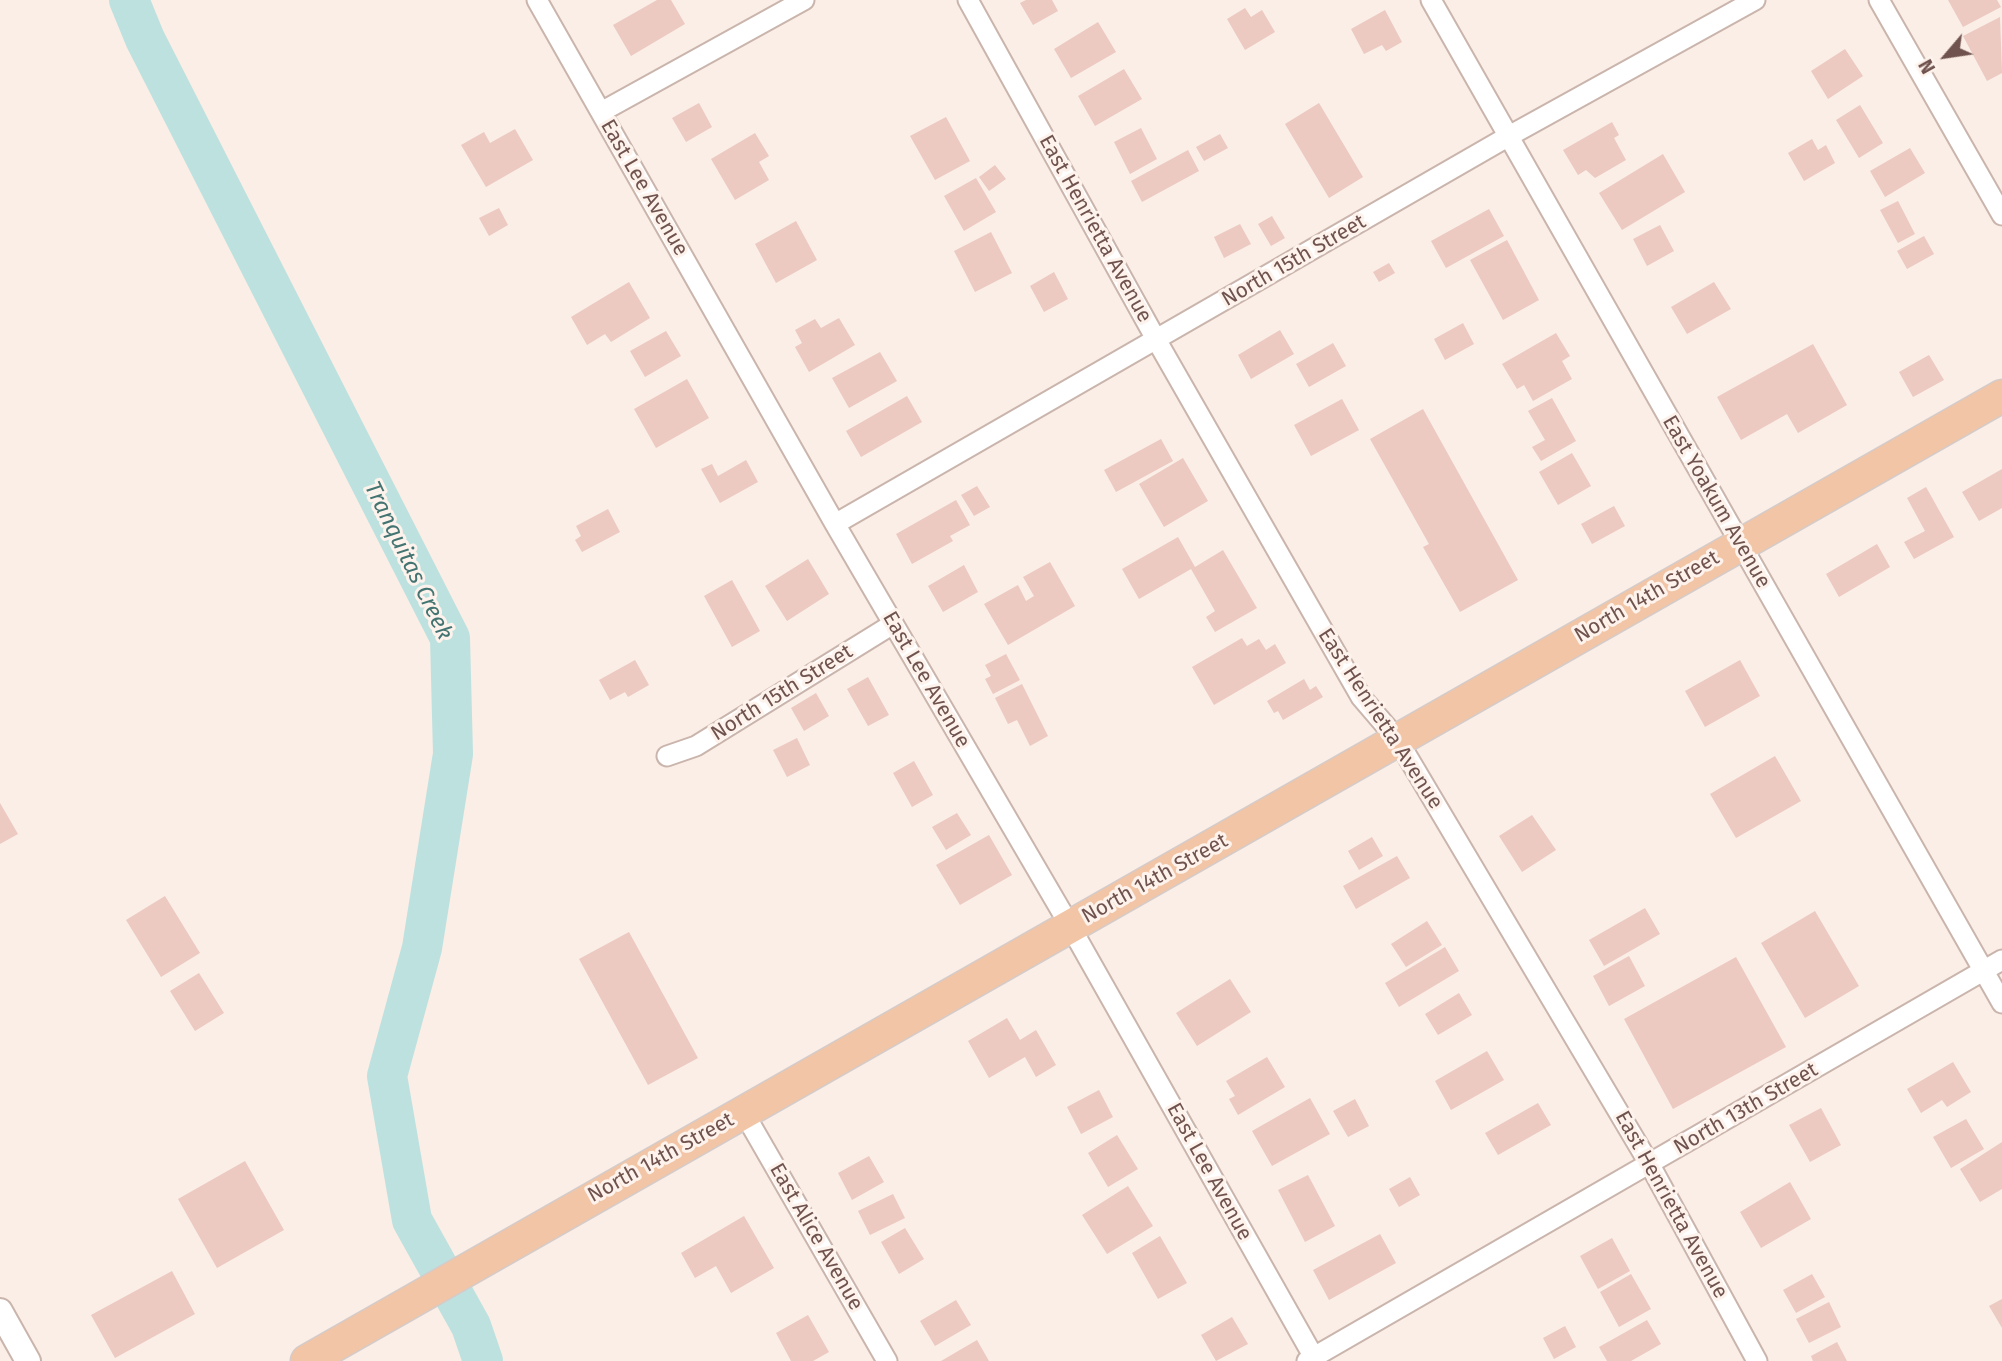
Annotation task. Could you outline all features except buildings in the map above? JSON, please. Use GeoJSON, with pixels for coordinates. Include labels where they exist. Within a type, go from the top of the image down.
{"type":"FeatureCollection","features":[{"type":"Feature","properties":{"kind":"main road","name":"North 14th Street"},"geometry":{"type":"LineString","coordinates":[[307,1361],[635,1171],[744,1113],[1233,836],[1397,739],[2002,396]]}},
{"type":"Feature","properties":{"kind":"street","name":"East Lee Avenue"},"geometry":{"type":"LineString","coordinates":[[537,0],[835,524],[1070,926],[1312,1360]]}},
{"type":"Feature","properties":{"kind":"street"},"geometry":{"type":"LineString","coordinates":[[601,112],[804,0]]}},
{"type":"Feature","properties":{"kind":"street","name":"East Henrietta Avenue"},"geometry":{"type":"LineString","coordinates":[[968,0],[1157,341],[1361,697],[1397,739],[1650,1165],[1758,1361]]}},
{"type":"Feature","properties":{"kind":"street","name":"East Yoakum Avenue"},"geometry":{"type":"LineString","coordinates":[[1431,0],[2002,1003]]}},
{"type":"Feature","properties":{"kind":"street","name":"North 15th Street"},"geometry":{"type":"LineString","coordinates":[[835,524],[1509,136],[1755,0]]}},
{"type":"Feature","properties":{"kind":"street"},"geometry":{"type":"LineString","coordinates":[[1879,0],[2002,215]]}},
{"type":"Feature","properties":{"kind":"street","name":"North 15th Street"},"geometry":{"type":"LineString","coordinates":[[667,756],[696,746],[893,624]]}},
{"type":"Feature","properties":{"kind":"street","name":"North 13th Street"},"geometry":{"type":"LineString","coordinates":[[1312,1360],[2002,960]]}},
{"type":"Feature","properties":{"kind":"street","name":"East Alice Avenue"},"geometry":{"type":"LineString","coordinates":[[744,1113],[887,1361]]}},
{"type":"Feature","properties":{"kind":"street"},"geometry":{"type":"LineString","coordinates":[[0,1311],[29,1361]]}},
{"type":"Feature","properties":{"kind":"waterway","name":"Tranquitas Creek"},"geometry":{"type":"LineString","coordinates":[[129,0],[145,39],[450,638],[453,754],[422,948],[387,1076],[412,1220],[471,1326],[483,1361]]}}]}
